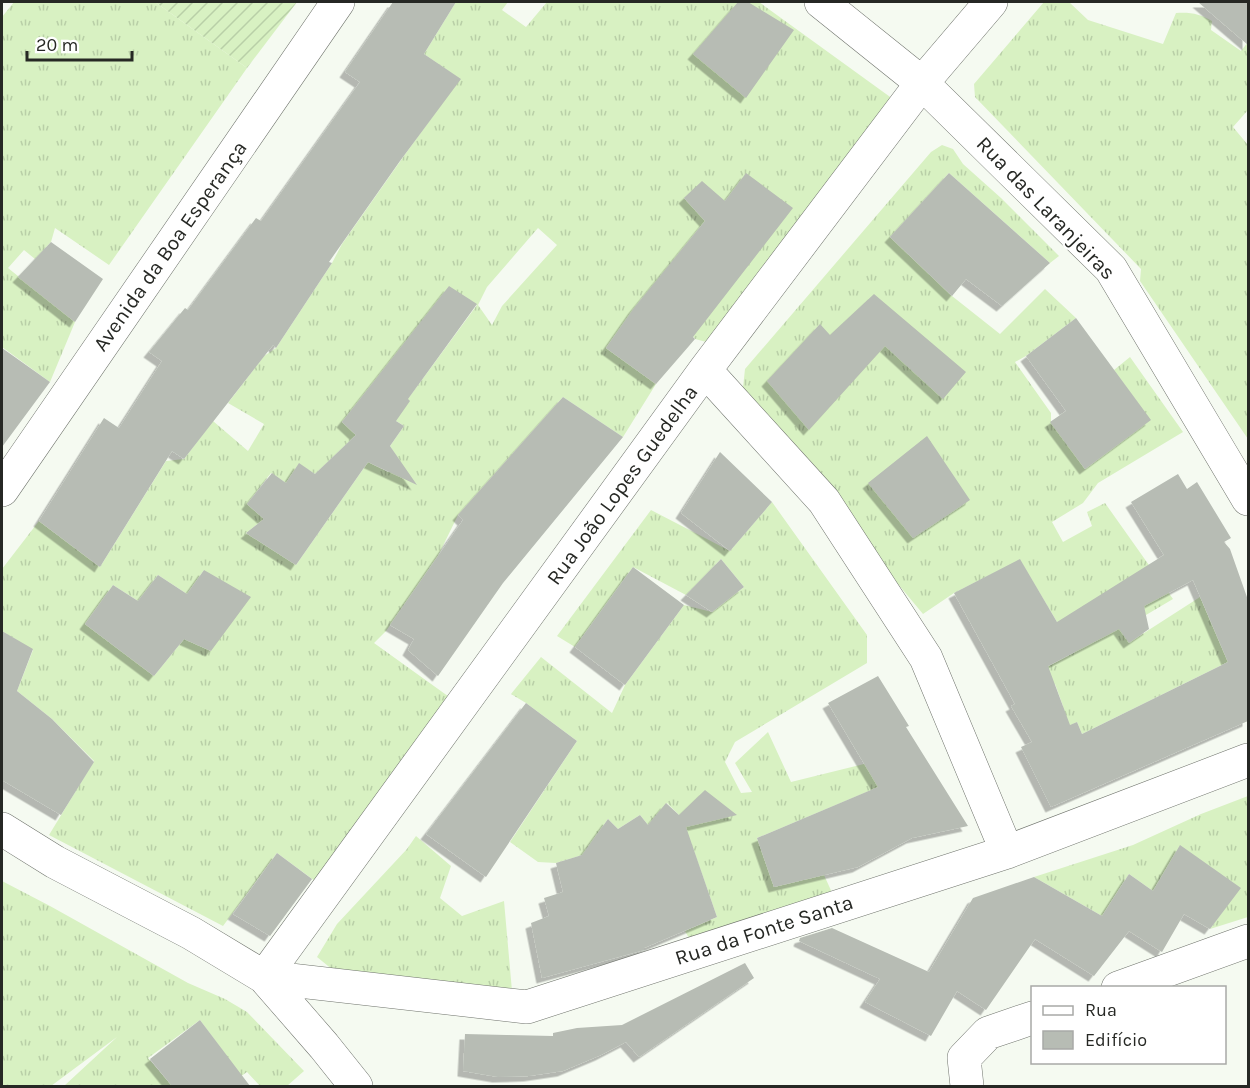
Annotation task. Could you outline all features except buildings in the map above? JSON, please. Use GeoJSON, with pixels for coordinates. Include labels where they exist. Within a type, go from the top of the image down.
{"type":"FeatureCollection","features":[{"type":"Feature","properties":{"kind":"street","name":"Avenida da Boa Esperança"},"geometry":{"type":"LineString","coordinates":[[2,490],[338,2]]}},
{"type":"Feature","properties":{"kind":"street","name":"Rua das Laranjeiras"},"geometry":{"type":"LineString","coordinates":[[820,2],[922,83],[1111,269],[1248,499]]}},
{"type":"Feature","properties":{"kind":"street","name":"Rua João Lopes Guedelha"},"geometry":{"type":"LineString","coordinates":[[264,977],[705,370],[922,83],[991,2]]}},
{"type":"Feature","properties":{"kind":"street"},"geometry":{"type":"LineString","coordinates":[[705,370],[824,501],[926,658],[1007,852]]}},
{"type":"Feature","properties":{"kind":"street","name":"Rua da Fonte Santa"},"geometry":{"type":"LineString","coordinates":[[264,977],[527,1007],[1007,852],[1248,760]]}},
{"type":"Feature","properties":{"kind":"street"},"geometry":{"type":"LineString","coordinates":[[2,829],[55,862],[191,933],[264,977],[356,1086]]}},
{"type":"Feature","properties":{"kind":"street"},"geometry":{"type":"LineString","coordinates":[[1121,986],[1248,941]]}},
{"type":"Feature","properties":{"kind":"street"},"geometry":{"type":"LineString","coordinates":[[968,1086],[964,1058],[988,1033],[1031,1018]]}},
{"type":"Feature","properties":{"kind":"green space"},"geometry":{"type":"Polygon","coordinates":[[[14,2],[155,2],[247,68],[109,265],[55,228],[51,242],[35,259],[24,250],[8,268],[75,322],[50,382],[2,347],[2,17],[14,2]]]}},
{"type":"Feature","properties":{"kind":"green space"},"geometry":{"type":"Polygon","coordinates":[[[155,2],[297,2],[247,68],[155,2]]]}},
{"type":"Feature","properties":{"kind":"green space"},"geometry":{"type":"Polygon","coordinates":[[[456,2],[508,2],[502,10],[526,27],[547,2],[759,2],[904,107],[714,344],[695,339],[688,329],[642,298],[606,348],[656,384],[623,437],[563,397],[458,515],[438,556],[386,631],[374,643],[452,699],[319,884],[277,853],[223,926],[49,835],[94,761],[52,719],[17,691],[33,650],[2,631],[2,569],[39,521],[100,567],[166,461],[184,459],[213,421],[248,451],[264,424],[228,403],[264,356],[276,348],[342,244],[460,79],[424,54],[456,2]],[[746,174],[725,201],[684,198],[705,221],[671,263],[716,307],[746,174]],[[538,228],[487,287],[478,305],[492,325],[502,306],[557,245],[538,228]],[[449,287],[342,422],[356,435],[315,474],[299,464],[286,483],[271,473],[247,504],[264,519],[246,533],[296,565],[368,462],[388,472],[399,460],[390,446],[404,426],[393,419],[477,305],[449,287]],[[204,570],[187,594],[158,575],[138,601],[113,585],[85,624],[154,676],[184,639],[211,651],[204,570]]]}},
{"type":"Feature","properties":{"kind":"green space"},"geometry":{"type":"Polygon","coordinates":[[[1044,2],[1069,2],[1088,20],[1163,44],[1176,13],[1195,14],[1212,21],[1211,30],[1241,51],[1248,42],[1248,110],[1233,127],[1248,145],[1248,439],[1140,281],[1141,269],[975,97],[974,84],[1044,2]]]}},
{"type":"Feature","properties":{"kind":"green space"},"geometry":{"type":"Polygon","coordinates":[[[942,145],[953,149],[963,164],[1059,256],[1050,263],[949,173],[890,237],[952,296],[1000,334],[1045,289],[1076,318],[1015,362],[1051,413],[1051,422],[1085,469],[1150,420],[1114,370],[1130,357],[1183,432],[1098,483],[1083,503],[1052,522],[1063,542],[1092,526],[1087,512],[1105,503],[1173,599],[1146,615],[1122,582],[1130,642],[1200,597],[1228,662],[1082,734],[1077,722],[1065,728],[1055,710],[1063,706],[1055,684],[1026,678],[1075,652],[1020,560],[954,593],[923,614],[742,397],[745,369],[931,152],[942,145]]]}},
{"type":"Feature","properties":{"kind":"green space"},"geometry":{"type":"Polygon","coordinates":[[[772,502],[867,635],[867,663],[735,742],[725,762],[741,793],[752,792],[735,763],[768,732],[791,782],[872,762],[881,786],[757,838],[774,887],[824,875],[834,897],[693,945],[685,931],[717,917],[679,815],[667,803],[648,825],[640,815],[618,829],[608,819],[593,840],[609,847],[556,863],[538,862],[510,842],[577,741],[511,694],[541,657],[612,713],[625,685],[684,605],[712,612],[744,587],[721,559],[686,595],[633,567],[575,647],[557,636],[651,510],[730,551],[772,502]]]}},
{"type":"Feature","properties":{"kind":"green space"},"geometry":{"type":"Polygon","coordinates":[[[1248,796],[1248,917],[1210,929],[1240,888],[1180,846],[1153,891],[1129,874],[1102,916],[1034,877],[1133,845],[1201,814],[1248,796]]]}},
{"type":"Feature","properties":{"kind":"green space"},"geometry":{"type":"Polygon","coordinates":[[[416,836],[451,866],[440,898],[462,916],[504,901],[512,991],[333,970],[317,957],[337,924],[407,849],[416,836]]]}},
{"type":"Feature","properties":{"kind":"green space"},"geometry":{"type":"Polygon","coordinates":[[[2,881],[188,983],[225,999],[247,1012],[304,1071],[287,1086],[260,1086],[247,1072],[227,1086],[187,1086],[226,1055],[200,1020],[148,1058],[172,1086],[64,1086],[117,1037],[51,1086],[2,1086],[2,881]]]}}]}
